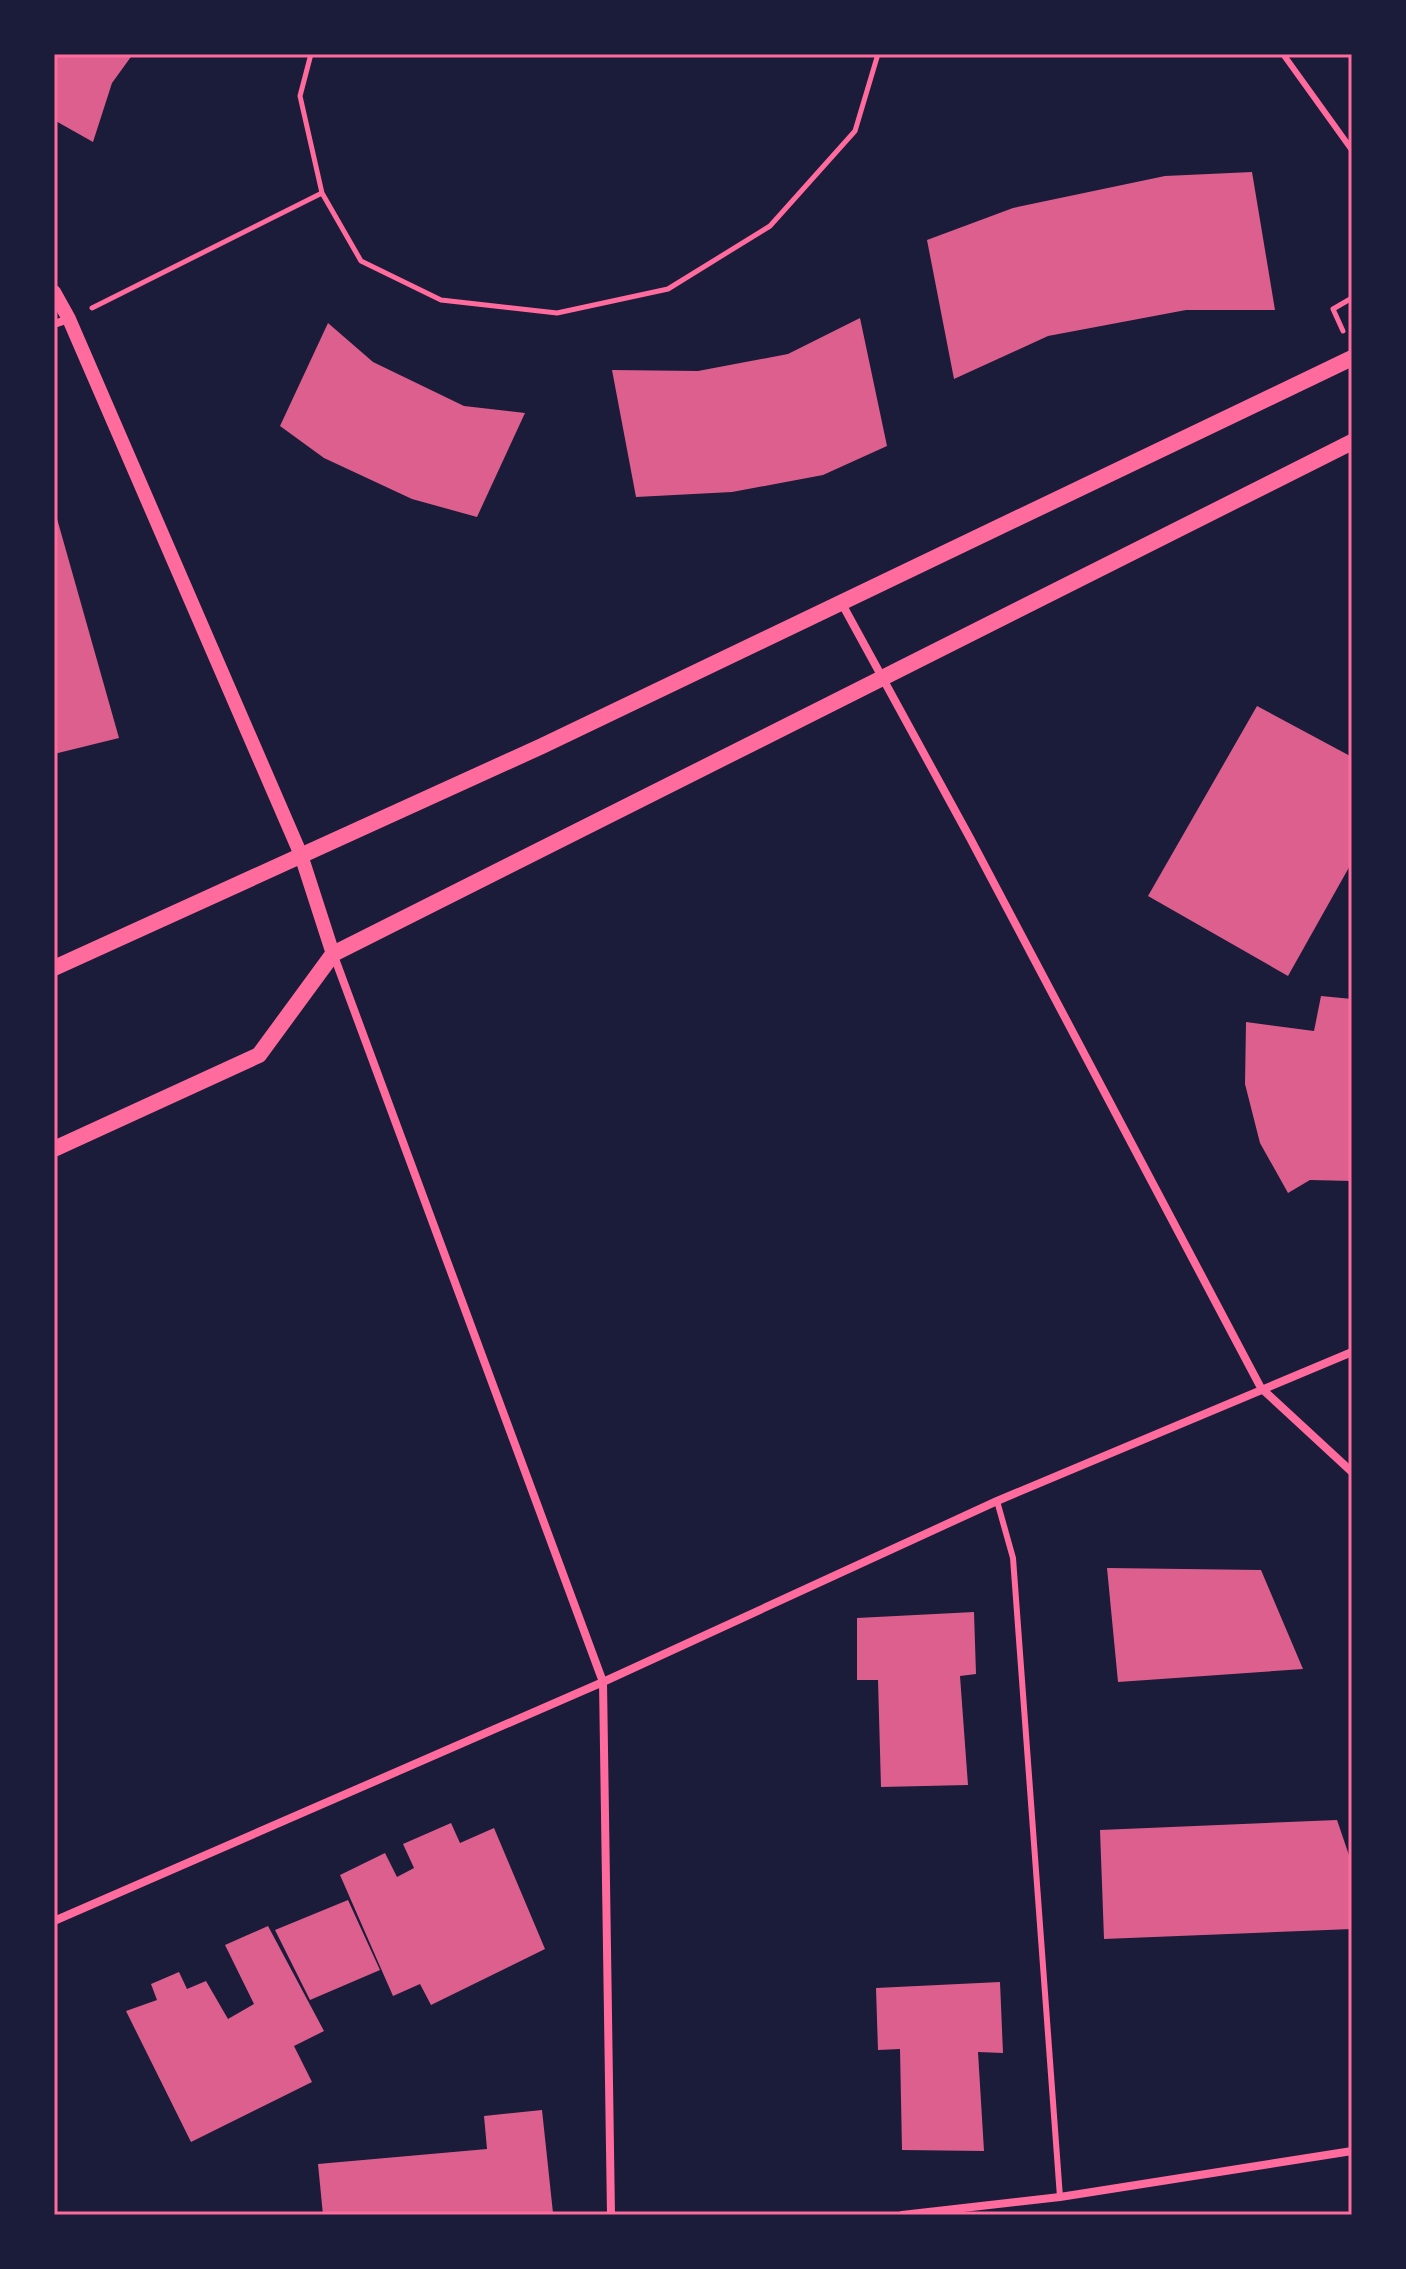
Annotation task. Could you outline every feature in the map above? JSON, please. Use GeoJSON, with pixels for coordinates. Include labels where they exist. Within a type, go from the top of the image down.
{"type":"FeatureCollection","features":[{"type":"Feature","properties":{"kind":"main road"},"geometry":{"type":"LineString","coordinates":[[54,968],[542,746],[1352,358]]}},
{"type":"Feature","properties":{"kind":"main road"},"geometry":{"type":"LineString","coordinates":[[54,1149],[259,1055],[333,954],[1352,442]]}},
{"type":"Feature","properties":{"kind":"street"},"geometry":{"type":"LineString","coordinates":[[54,292],[69,319],[301,855],[333,954],[603,1682],[611,2215]]}},
{"type":"Feature","properties":{"kind":"street"},"geometry":{"type":"LineString","coordinates":[[54,324],[69,319]]}},
{"type":"Feature","properties":{"kind":"street"},"geometry":{"type":"LineString","coordinates":[[840,601],[970,838],[1261,1388],[1352,1472]]}},
{"type":"Feature","properties":{"kind":"street"},"geometry":{"type":"LineString","coordinates":[[54,1921],[603,1682],[997,1501],[1352,1352]]}},
{"type":"Feature","properties":{"kind":"street"},"geometry":{"type":"LineString","coordinates":[[902,2215],[1060,2197],[1352,2151]]}},
{"type":"Feature","properties":{"kind":"lane"},"geometry":{"type":"LineString","coordinates":[[1283,54],[1352,150]]}},
{"type":"Feature","properties":{"kind":"lane"},"geometry":{"type":"LineString","coordinates":[[997,1501],[1013,1558],[1060,2197]]}},
{"type":"Feature","properties":{"kind":"path"},"geometry":{"type":"LineString","coordinates":[[311,54],[300,96],[322,193],[361,261],[441,300],[557,313],[668,289],[770,226],[855,131],[878,54]]}},
{"type":"Feature","properties":{"kind":"path"},"geometry":{"type":"LineString","coordinates":[[69,319],[322,193]]}},
{"type":"Feature","properties":{"kind":"path"},"geometry":{"type":"LineString","coordinates":[[1346,336],[1333,309],[1352,298]]}},
{"type":"Feature","properties":{"kind":"building"},"geometry":{"type":"Polygon","coordinates":[[[54,54],[133,54],[112,83],[93,142],[54,120],[54,54]]]}},
{"type":"Feature","properties":{"kind":"building"},"geometry":{"type":"Polygon","coordinates":[[[1252,172],[1275,310],[1186,310],[1048,336],[954,379],[927,240],[1013,208],[1165,176],[1252,172]]]}},
{"type":"Feature","properties":{"kind":"building"},"geometry":{"type":"Polygon","coordinates":[[[860,318],[887,446],[823,475],[732,492],[636,497],[612,370],[698,371],[788,354],[860,318]]]}},
{"type":"Feature","properties":{"kind":"building"},"geometry":{"type":"Polygon","coordinates":[[[328,323],[373,362],[464,406],[525,413],[477,517],[412,499],[324,458],[280,426],[328,323]]]}},
{"type":"Feature","properties":{"kind":"building"},"geometry":{"type":"Polygon","coordinates":[[[54,508],[119,738],[54,754],[54,508]]]}},
{"type":"Feature","properties":{"kind":"building"},"geometry":{"type":"Polygon","coordinates":[[[1257,706],[1352,757],[1352,862],[1288,976],[1148,896],[1257,706]]]}},
{"type":"Feature","properties":{"kind":"building"},"geometry":{"type":"Polygon","coordinates":[[[1321,996],[1352,999],[1352,1181],[1310,1180],[1288,1193],[1260,1143],[1245,1084],[1246,1022],[1314,1031],[1321,996]]]}},
{"type":"Feature","properties":{"kind":"building"},"geometry":{"type":"Polygon","coordinates":[[[1107,1568],[1261,1570],[1303,1669],[1118,1682],[1107,1568]]]}},
{"type":"Feature","properties":{"kind":"building"},"geometry":{"type":"Polygon","coordinates":[[[974,1612],[976,1674],[960,1676],[968,1785],[881,1787],[878,1680],[857,1680],[857,1618],[974,1612]]]}},
{"type":"Feature","properties":{"kind":"building"},"geometry":{"type":"Polygon","coordinates":[[[1337,1820],[1352,1864],[1352,1929],[1104,1939],[1100,1830],[1337,1820]]]}},
{"type":"Feature","properties":{"kind":"building"},"geometry":{"type":"Polygon","coordinates":[[[451,1823],[460,1843],[494,1828],[545,1949],[431,2005],[420,1984],[393,1996],[340,1875],[385,1853],[397,1877],[414,1868],[403,1844],[451,1823]]]}},
{"type":"Feature","properties":{"kind":"building"},"geometry":{"type":"Polygon","coordinates":[[[348,1900],[380,1970],[310,2000],[275,1930],[348,1900]]]}},
{"type":"Feature","properties":{"kind":"building"},"geometry":{"type":"Polygon","coordinates":[[[268,1926],[324,2031],[294,2046],[312,2082],[191,2142],[126,2011],[157,2000],[151,1984],[179,1972],[187,1989],[206,1981],[228,2019],[254,2004],[225,1945],[268,1926]]]}},
{"type":"Feature","properties":{"kind":"building"},"geometry":{"type":"Polygon","coordinates":[[[1000,1982],[1003,2053],[978,2052],[984,2151],[902,2150],[900,2049],[878,2050],[876,1988],[1000,1982]]]}},
{"type":"Feature","properties":{"kind":"building"},"geometry":{"type":"Polygon","coordinates":[[[542,2110],[553,2213],[323,2215],[318,2164],[487,2149],[484,2116],[542,2110]]]}}]}
